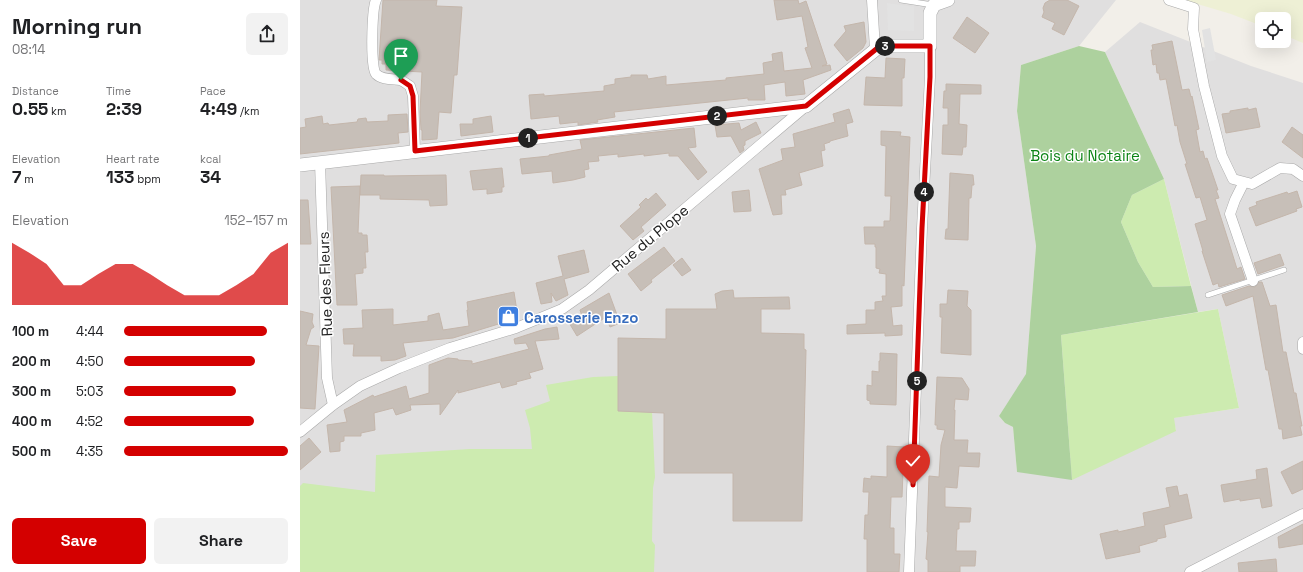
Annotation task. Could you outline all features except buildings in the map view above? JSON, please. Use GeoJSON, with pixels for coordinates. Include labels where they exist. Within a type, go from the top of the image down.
{"type":"FeatureCollection","features":[{"type":"Feature","properties":{"kind":"street"},"geometry":{"type":"LineString","coordinates":[[376,0],[372,44],[373,66],[376,74],[379,76],[389,80],[401,80],[410,86],[413,96],[415,151]]}},
{"type":"Feature","properties":{"kind":"street"},"geometry":{"type":"LineString","coordinates":[[872,0],[875,49],[880,46],[930,46]]}},
{"type":"Feature","properties":{"kind":"street"},"geometry":{"type":"LineString","coordinates":[[909,572],[922,228],[930,77],[930,13],[934,5],[948,0]]}},
{"type":"Feature","properties":{"kind":"street"},"geometry":{"type":"LineString","coordinates":[[1169,0],[1194,8],[1193,29],[1204,86],[1222,156],[1233,179],[1252,184],[1280,168],[1293,169],[1303,176]]}},
{"type":"Feature","properties":{"kind":"street","name":"Rue du Plope"},"geometry":{"type":"LineString","coordinates":[[300,432],[333,405],[360,386],[399,368],[450,348],[516,328],[562,310],[589,290],[875,49]]}},
{"type":"Feature","properties":{"kind":"street"},"geometry":{"type":"LineString","coordinates":[[300,165],[806,106]]}},
{"type":"Feature","properties":{"kind":"street","name":"Rue des Fleurs"},"geometry":{"type":"LineString","coordinates":[[320,162],[327,378],[333,405]]}},
{"type":"Feature","properties":{"kind":"street"},"geometry":{"type":"LineString","coordinates":[[1244,182],[1230,214],[1253,281]]}},
{"type":"Feature","properties":{"kind":"street"},"geometry":{"type":"LineString","coordinates":[[1303,342],[1303,350]]}},
{"type":"Feature","properties":{"kind":"street"},"geometry":{"type":"LineString","coordinates":[[1190,572],[1303,514]]}},
{"type":"Feature","properties":{"kind":"lane"},"geometry":{"type":"LineString","coordinates":[[901,0],[934,5]]}},
{"type":"Feature","properties":{"kind":"lane"},"geometry":{"type":"LineString","coordinates":[[1208,295],[1284,270]]}},
{"type":"Feature","properties":{"kind":"shaded area"},"geometry":{"type":"Polygon","coordinates":[[[300,0],[1116,0],[1079,46],[1021,65],[1017,111],[1036,246],[1026,375],[999,416],[1005,423],[1013,427],[1017,472],[1176,430],[1173,418],[1239,408],[1218,309],[1198,312],[1164,179],[1105,52],[1140,22],[1251,66],[1303,83],[1303,572],[300,572],[300,0]]]}},
{"type":"Feature","properties":{"kind":"shaded area"},"geometry":{"type":"Polygon","coordinates":[[[887,3],[914,7],[914,31],[888,30],[887,3]]]}},
{"type":"Feature","properties":{"kind":"shaded area"},"geometry":{"type":"Polygon","coordinates":[[[1210,28],[1216,60],[1207,62],[1202,30],[1210,28]]]}},
{"type":"Feature","properties":{"kind":"green space"},"geometry":{"type":"Polygon","coordinates":[[[1184,0],[1303,0],[1303,43],[1291,38],[1291,12],[1255,12],[1255,23],[1231,14],[1184,0]]]}},
{"type":"Feature","properties":{"kind":"green space","name":"Bois du Notaire"},"geometry":{"type":"Polygon","coordinates":[[[1079,46],[1105,52],[1164,179],[1132,195],[1121,222],[1138,262],[1153,287],[1191,286],[1198,312],[1061,335],[1072,480],[1017,472],[1013,427],[1005,423],[999,416],[1026,374],[1036,246],[1017,111],[1021,65],[1079,46]]]}},
{"type":"Feature","properties":{"kind":"green space"},"geometry":{"type":"Polygon","coordinates":[[[1164,179],[1191,286],[1153,287],[1138,262],[1121,222],[1132,195],[1164,179]]]}},
{"type":"Feature","properties":{"kind":"green space"},"geometry":{"type":"Polygon","coordinates":[[[1218,309],[1239,408],[1174,418],[1176,431],[1072,480],[1061,335],[1218,309]]]}},
{"type":"Feature","properties":{"kind":"green space"},"geometry":{"type":"Polygon","coordinates":[[[619,376],[618,411],[652,411],[655,477],[653,488],[652,541],[655,545],[654,572],[300,572],[300,486],[303,483],[375,492],[376,455],[470,449],[532,449],[530,428],[525,410],[550,401],[546,385],[593,377],[619,376]]]}},
{"type":"Feature","properties":{"kind":"place","name":"Carosserie Enzo"},"geometry":{"type":"Point","coordinates":[508,317]}},
{"type":"Feature","properties":{"kind":"route"},"geometry":{"type":"LineString","coordinates":[[401,80],[410,86],[413,96],[415,151],[806,106],[880,46],[930,46],[913,485]]}}]}
